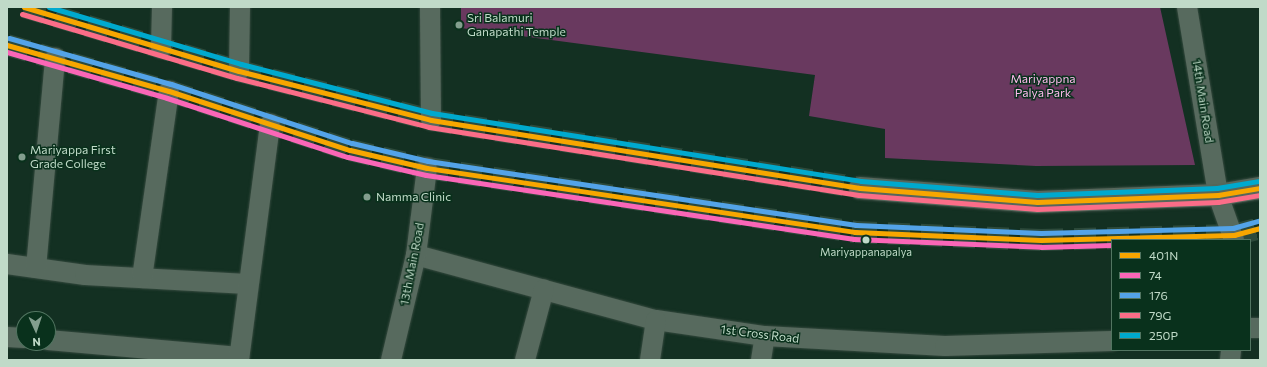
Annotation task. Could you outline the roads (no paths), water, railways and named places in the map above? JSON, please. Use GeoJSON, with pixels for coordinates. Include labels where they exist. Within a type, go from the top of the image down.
{"type":"FeatureCollection","features":[{"type":"Feature","properties":{"kind":"main road"},"geometry":{"type":"LineString","coordinates":[[860,188],[1037,202],[1218,195],[1260,188]]}},
{"type":"Feature","properties":{"kind":"street"},"geometry":{"type":"LineString","coordinates":[[161,48],[162,7]]}},
{"type":"Feature","properties":{"kind":"street"},"geometry":{"type":"LineString","coordinates":[[239,71],[240,7]]}},
{"type":"Feature","properties":{"kind":"street"},"geometry":{"type":"LineString","coordinates":[[430,7],[431,120]]}},
{"type":"Feature","properties":{"kind":"street","name":"14th Main Road"},"geometry":{"type":"LineString","coordinates":[[1187,7],[1218,195],[1234,239]]}},
{"type":"Feature","properties":{"kind":"street"},"geometry":{"type":"LineString","coordinates":[[36,268],[55,58]]}},
{"type":"Feature","properties":{"kind":"street"},"geometry":{"type":"LineString","coordinates":[[142,278],[168,91]]}},
{"type":"Feature","properties":{"kind":"street"},"geometry":{"type":"LineString","coordinates":[[56,341],[239,358],[247,284],[270,124]]}},
{"type":"Feature","properties":{"kind":"street","name":"13th Main Road"},"geometry":{"type":"LineString","coordinates":[[391,360],[416,255],[427,168]]}},
{"type":"Feature","properties":{"kind":"street","name":"1st Cross Road"},"geometry":{"type":"LineString","coordinates":[[416,255],[656,320],[765,336],[851,352],[1081,352],[1111,341]]}},
{"type":"Feature","properties":{"kind":"street"},"geometry":{"type":"LineString","coordinates":[[7,264],[142,278],[247,284]]}},
{"type":"Feature","properties":{"kind":"street"},"geometry":{"type":"LineString","coordinates":[[526,360],[544,290]]}},
{"type":"Feature","properties":{"kind":"street"},"geometry":{"type":"LineString","coordinates":[[650,360],[656,320]]}},
{"type":"Feature","properties":{"kind":"street"},"geometry":{"type":"LineString","coordinates":[[761,360],[765,336]]}},
{"type":"Feature","properties":{"kind":"tunnel"},"geometry":{"type":"LineString","coordinates":[[24,7],[239,71],[431,120],[860,188]]}},
{"type":"Feature","properties":{"kind":"tunnel"},"geometry":{"type":"LineString","coordinates":[[7,45],[169,91],[350,150],[427,168],[855,232],[1041,240],[1234,235],[1260,228]]}},
{"type":"Feature","properties":{"kind":"place","name":"Sri Balamuri Ganapathi Temple"},"geometry":{"type":"Point","coordinates":[459,25]}},
{"type":"Feature","properties":{"kind":"place","name":"Mariyappa First Grade College"},"geometry":{"type":"Point","coordinates":[22,157]}},
{"type":"Feature","properties":{"kind":"place","name":"Namma Clinic"},"geometry":{"type":"Point","coordinates":[367,197]}},
{"type":"Feature","properties":{"kind":"place","name":"Mariyappanapalya"},"geometry":{"type":"Point","coordinates":[866,240]}},
{"type":"Feature","properties":{"kind":"park label","name":"Mariyappna Palya Park"},"geometry":{"type":"Point","coordinates":[1043,86]}}]}
